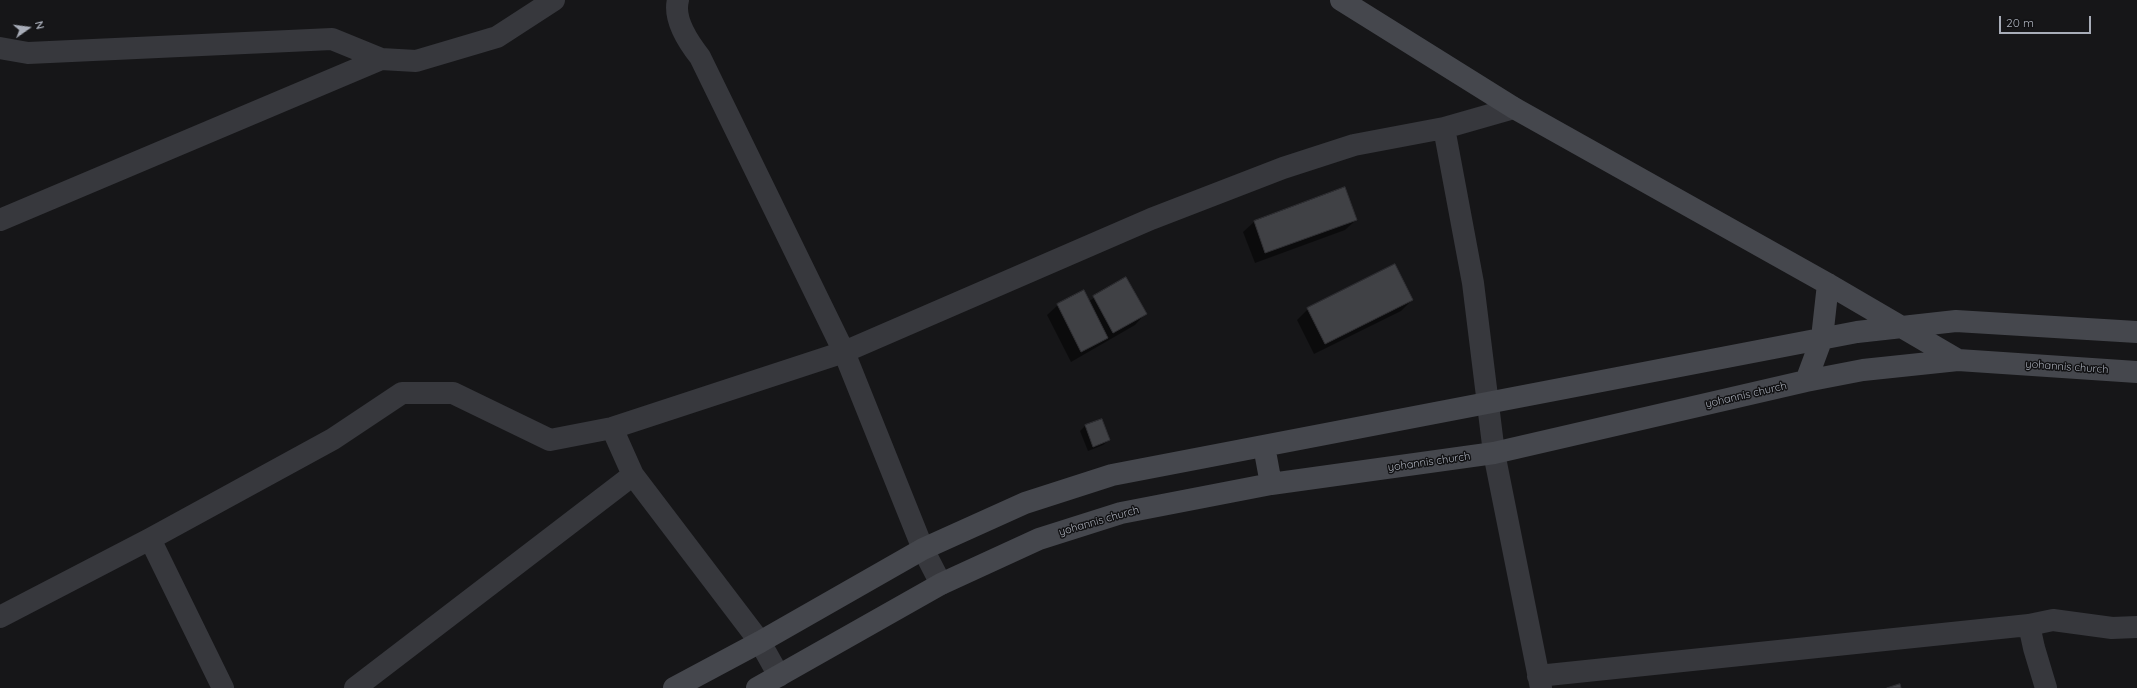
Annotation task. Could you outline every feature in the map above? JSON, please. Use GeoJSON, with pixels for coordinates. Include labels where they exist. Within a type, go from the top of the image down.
{"type":"FeatureCollection","features":[{"type":"Feature","properties":{"kind":"street"},"geometry":{"type":"LineString","coordinates":[[0,48],[28,54],[332,39],[381,60],[416,61],[497,37],[554,0]]}},
{"type":"Feature","properties":{"kind":"street"},"geometry":{"type":"LineString","coordinates":[[678,0],[676,7],[687,40],[700,57],[844,352],[923,549],[941,584]]}},
{"type":"Feature","properties":{"kind":"street"},"geometry":{"type":"LineString","coordinates":[[1341,0],[1514,108],[1828,284],[1958,360]]}},
{"type":"Feature","properties":{"kind":"street"},"geometry":{"type":"LineString","coordinates":[[0,220],[381,60]]}},
{"type":"Feature","properties":{"kind":"street"},"geometry":{"type":"LineString","coordinates":[[0,617],[150,539],[333,439],[402,393],[453,393],[550,440],[612,428],[844,352],[1151,219],[1282,168],[1354,145],[1444,128],[1514,108]]}},
{"type":"Feature","properties":{"kind":"street"},"geometry":{"type":"LineString","coordinates":[[1444,128],[1473,283],[1494,452],[1540,682],[2029,625],[2053,620],[2112,628],[2137,627]]}},
{"type":"Feature","properties":{"kind":"street"},"geometry":{"type":"LineString","coordinates":[[1806,381],[1822,338],[1828,284]]}},
{"type":"Feature","properties":{"kind":"street"},"geometry":{"type":"LineString","coordinates":[[674,688],[760,642],[923,549],[1025,503],[1112,475],[1857,332],[1956,321],[2137,332]]}},
{"type":"Feature","properties":{"kind":"street","name":"yohannis church"},"geometry":{"type":"LineString","coordinates":[[757,688],[941,584],[1039,539],[1121,513],[1271,484],[1494,452],[1806,381],[1863,370],[1958,360],[2137,372]]}},
{"type":"Feature","properties":{"kind":"street"},"geometry":{"type":"LineString","coordinates":[[612,428],[633,475],[760,642],[779,676]]}},
{"type":"Feature","properties":{"kind":"street"},"geometry":{"type":"LineString","coordinates":[[1264,446],[1271,484]]}},
{"type":"Feature","properties":{"kind":"street"},"geometry":{"type":"LineString","coordinates":[[355,688],[633,475]]}},
{"type":"Feature","properties":{"kind":"street"},"geometry":{"type":"LineString","coordinates":[[150,539],[223,688]]}},
{"type":"Feature","properties":{"kind":"street"},"geometry":{"type":"LineString","coordinates":[[2029,625],[2046,688]]}},
{"type":"Feature","properties":{"kind":"building"},"geometry":{"type":"Polygon","coordinates":[[[1345,187],[1357,220],[1265,253],[1254,221],[1345,187]]]}},
{"type":"Feature","properties":{"kind":"building"},"geometry":{"type":"Polygon","coordinates":[[[1395,264],[1413,300],[1325,344],[1307,308],[1395,264]]]}},
{"type":"Feature","properties":{"kind":"building"},"geometry":{"type":"Polygon","coordinates":[[[1126,277],[1147,314],[1113,333],[1093,296],[1126,277]]]}},
{"type":"Feature","properties":{"kind":"building"},"geometry":{"type":"Polygon","coordinates":[[[1084,290],[1108,338],[1081,352],[1057,304],[1084,290]]]}},
{"type":"Feature","properties":{"kind":"building"},"geometry":{"type":"Polygon","coordinates":[[[1102,419],[1110,440],[1093,447],[1085,425],[1102,419]]]}},
{"type":"Feature","properties":{"kind":"building"},"geometry":{"type":"Polygon","coordinates":[[[1900,684],[1901,688],[1887,688],[1900,684]]]}}]}
